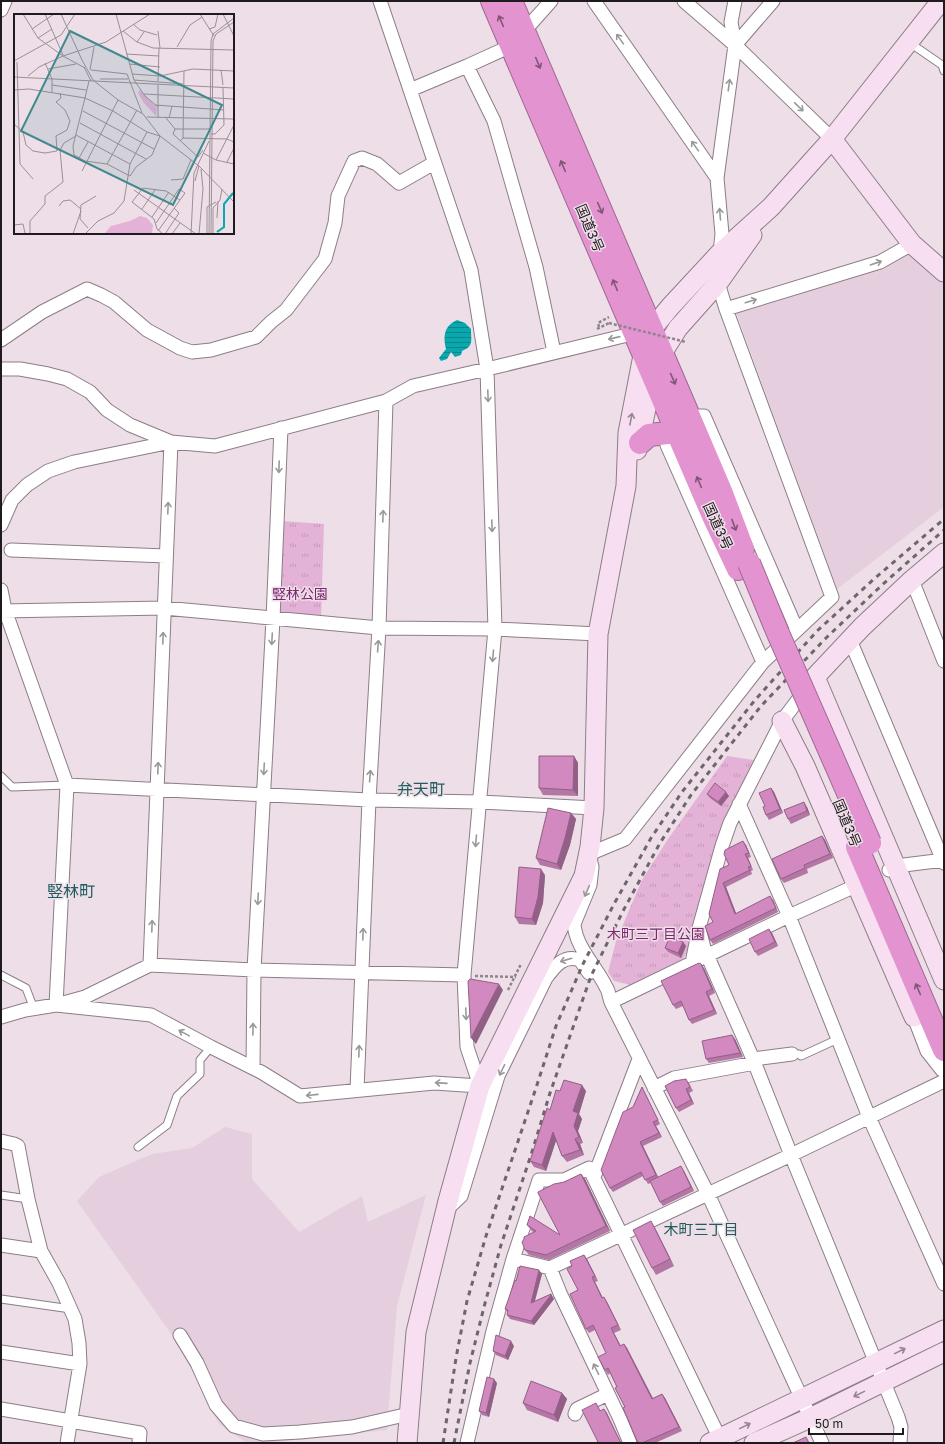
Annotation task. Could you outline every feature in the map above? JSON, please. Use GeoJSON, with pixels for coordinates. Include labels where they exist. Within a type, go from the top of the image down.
{"type":"FeatureCollection","features":[{"type":"Feature","properties":{"kind":"highway","name":"国道3号"},"geometry":{"type":"LineString","coordinates":[[492,1],[518,39]]}},
{"type":"Feature","properties":{"kind":"highway","name":"国道3号"},"geometry":{"type":"LineString","coordinates":[[512,1],[518,39],[629,319],[653,353],[683,424],[713,516],[744,566],[777,662],[944,1014]]}},
{"type":"Feature","properties":{"kind":"highway","name":"国道3号"},"geometry":{"type":"LineString","coordinates":[[653,353],[653,376],[683,424]]}},
{"type":"Feature","properties":{"kind":"highway"},"geometry":{"type":"LineString","coordinates":[[640,443],[649,435],[683,424]]}},
{"type":"Feature","properties":{"kind":"highway","name":"国道3号"},"geometry":{"type":"LineString","coordinates":[[863,845],[944,1050]]}},
{"type":"Feature","properties":{"kind":"street"},"geometry":{"type":"LineString","coordinates":[[1,10],[5,1]]}},
{"type":"Feature","properties":{"kind":"street"},"geometry":{"type":"LineString","coordinates":[[380,1],[471,270],[487,369],[495,630],[464,975],[467,1047],[480,1086]]}},
{"type":"Feature","properties":{"kind":"street"},"geometry":{"type":"LineString","coordinates":[[410,90],[467,66],[518,39],[551,1]]}},
{"type":"Feature","properties":{"kind":"street"},"geometry":{"type":"LineString","coordinates":[[594,1],[717,178]]}},
{"type":"Feature","properties":{"kind":"street"},"geometry":{"type":"LineString","coordinates":[[684,1],[735,45],[832,139],[912,244],[944,272]]}},
{"type":"Feature","properties":{"kind":"street"},"geometry":{"type":"LineString","coordinates":[[626,486],[628,433],[653,353],[678,328],[718,283],[725,260],[717,178],[735,45],[731,22],[735,1]]}},
{"type":"Feature","properties":{"kind":"street"},"geometry":{"type":"LineString","coordinates":[[735,45],[773,1]]}},
{"type":"Feature","properties":{"kind":"street"},"geometry":{"type":"LineString","coordinates":[[629,319],[658,328],[665,325],[725,260],[832,139],[942,1]]}},
{"type":"Feature","properties":{"kind":"street"},"geometry":{"type":"LineString","coordinates":[[467,66],[496,128],[536,267],[554,352]]}},
{"type":"Feature","properties":{"kind":"street"},"geometry":{"type":"LineString","coordinates":[[1,340],[42,312],[87,289],[114,302],[147,330],[180,348],[192,352],[211,350],[256,337],[286,310],[325,259],[335,223],[338,196],[354,161],[362,158],[377,164],[399,182],[434,163]]}},
{"type":"Feature","properties":{"kind":"street"},"geometry":{"type":"LineString","coordinates":[[726,308],[880,262],[912,244]]}},
{"type":"Feature","properties":{"kind":"street"},"geometry":{"type":"LineString","coordinates":[[629,319],[644,304],[654,310],[660,311],[670,307],[725,260]]}},
{"type":"Feature","properties":{"kind":"street"},"geometry":{"type":"LineString","coordinates":[[588,854],[625,839],[762,662],[832,597],[718,283]]}},
{"type":"Feature","properties":{"kind":"street"},"geometry":{"type":"LineString","coordinates":[[1,525],[12,500],[27,484],[48,471],[74,462],[171,442],[215,446],[386,401],[413,386],[554,352],[629,319],[670,307]]}},
{"type":"Feature","properties":{"kind":"street"},"geometry":{"type":"LineString","coordinates":[[1,370],[27,370],[48,374],[67,380],[90,392],[107,410],[130,425],[171,442]]}},
{"type":"Feature","properties":{"kind":"street"},"geometry":{"type":"LineString","coordinates":[[407,1443],[416,1332],[446,1210],[480,1086],[584,876],[590,847],[594,808],[598,634],[626,486],[640,443],[653,376]]}},
{"type":"Feature","properties":{"kind":"street"},"geometry":{"type":"LineString","coordinates":[[358,1090],[361,973],[379,628],[386,401]]}},
{"type":"Feature","properties":{"kind":"street"},"geometry":{"type":"LineString","coordinates":[[762,662],[667,445],[683,424],[704,416],[797,630]]}},
{"type":"Feature","properties":{"kind":"street"},"geometry":{"type":"LineString","coordinates":[[253,1068],[254,970],[273,618],[280,428]]}},
{"type":"Feature","properties":{"kind":"street"},"geometry":{"type":"LineString","coordinates":[[150,965],[171,442]]}},
{"type":"Feature","properties":{"kind":"street"},"geometry":{"type":"LineString","coordinates":[[11,550],[166,556]]}},
{"type":"Feature","properties":{"kind":"street"},"geometry":{"type":"LineString","coordinates":[[692,963],[722,846],[739,804],[782,721],[815,677],[862,627],[912,580],[944,553]]}},
{"type":"Feature","properties":{"kind":"street"},"geometry":{"type":"LineString","coordinates":[[912,580],[944,661]]}},
{"type":"Feature","properties":{"kind":"street"},"geometry":{"type":"LineString","coordinates":[[1,590],[3,610],[67,785],[56,1005]]}},
{"type":"Feature","properties":{"kind":"street"},"geometry":{"type":"LineString","coordinates":[[3,610],[164,608],[379,628],[598,634]]}},
{"type":"Feature","properties":{"kind":"street"},"geometry":{"type":"LineString","coordinates":[[850,640],[943,861],[892,868]]}},
{"type":"Feature","properties":{"kind":"street"},"geometry":{"type":"LineString","coordinates":[[815,677],[892,868],[944,980]]}},
{"type":"Feature","properties":{"kind":"street"},"geometry":{"type":"LineString","coordinates":[[782,721],[860,884],[927,1051],[944,1071]]}},
{"type":"Feature","properties":{"kind":"street"},"geometry":{"type":"LineString","coordinates":[[67,785],[369,800],[480,802],[594,808]]}},
{"type":"Feature","properties":{"kind":"street"},"geometry":{"type":"LineString","coordinates":[[739,804],[789,916],[869,1117],[944,1284]]}},
{"type":"Feature","properties":{"kind":"street"},"geometry":{"type":"LineString","coordinates":[[588,854],[592,867],[590,885],[574,924],[578,941],[607,988],[611,1002],[708,1194],[822,1443]]}},
{"type":"Feature","properties":{"kind":"street"},"geometry":{"type":"LineString","coordinates":[[611,1002],[789,916],[860,884]]}},
{"type":"Feature","properties":{"kind":"street"},"geometry":{"type":"LineString","coordinates":[[700,928],[707,955],[754,1061],[898,1417],[901,1427],[900,1443]]}},
{"type":"Feature","properties":{"kind":"street"},"geometry":{"type":"LineString","coordinates":[[446,1210],[461,1196],[498,1076],[546,978],[552,969],[557,963],[564,959],[572,958],[580,960],[602,993],[611,1002]]}},
{"type":"Feature","properties":{"kind":"street"},"geometry":{"type":"LineString","coordinates":[[1,1017],[85,997],[150,965],[254,970],[464,975]]}},
{"type":"Feature","properties":{"kind":"street"},"geometry":{"type":"LineString","coordinates":[[56,1005],[151,1015],[210,1047],[262,1072],[300,1096],[434,1083],[480,1086]]}},
{"type":"Feature","properties":{"kind":"street"},"geometry":{"type":"LineString","coordinates":[[654,1088],[674,1078],[792,1054]]}},
{"type":"Feature","properties":{"kind":"street"},"geometry":{"type":"LineString","coordinates":[[594,1177],[639,1059]]}},
{"type":"Feature","properties":{"kind":"street"},"geometry":{"type":"LineString","coordinates":[[513,1259],[550,1268],[791,1155],[944,1081]]}},
{"type":"Feature","properties":{"kind":"street"},"geometry":{"type":"LineString","coordinates":[[1,1142],[18,1146],[28,1199],[41,1251],[59,1283],[75,1319],[79,1343],[80,1364],[67,1443]]}},
{"type":"Feature","properties":{"kind":"street"},"geometry":{"type":"LineString","coordinates":[[467,1443],[513,1259],[539,1180],[564,1180],[589,1168],[622,1234],[717,1441],[944,1330]]}},
{"type":"Feature","properties":{"kind":"street"},"geometry":{"type":"LineString","coordinates":[[1,1245],[41,1251]]}},
{"type":"Feature","properties":{"kind":"street"},"geometry":{"type":"LineString","coordinates":[[550,1268],[560,1293],[630,1443]]}},
{"type":"Feature","properties":{"kind":"street"},"geometry":{"type":"LineString","coordinates":[[180,1335],[198,1363],[216,1405],[234,1426],[262,1434],[300,1432],[352,1426],[409,1414]]}},
{"type":"Feature","properties":{"kind":"street"},"geometry":{"type":"LineString","coordinates":[[1,1352],[80,1364]]}},
{"type":"Feature","properties":{"kind":"street"},"geometry":{"type":"LineString","coordinates":[[754,1443],[810,1418],[944,1352]]}},
{"type":"Feature","properties":{"kind":"street"},"geometry":{"type":"LineString","coordinates":[[575,1414],[577,1409],[608,1394]]}},
{"type":"Feature","properties":{"kind":"street"},"geometry":{"type":"LineString","coordinates":[[1,1409],[140,1433],[139,1443]]}},
{"type":"Feature","properties":{"kind":"lane"},"geometry":{"type":"LineString","coordinates":[[908,42],[942,66],[944,71]]}},
{"type":"Feature","properties":{"kind":"lane"},"geometry":{"type":"LineString","coordinates":[[1,776],[12,787],[67,785]]}},
{"type":"Feature","properties":{"kind":"lane"},"geometry":{"type":"LineString","coordinates":[[1,974],[26,988],[34,1009]]}},
{"type":"Feature","properties":{"kind":"lane"},"geometry":{"type":"LineString","coordinates":[[792,1054],[791,1055],[799,1054],[801,1056],[838,1039]]}},
{"type":"Feature","properties":{"kind":"lane"},"geometry":{"type":"LineString","coordinates":[[138,1147],[167,1125],[177,1096],[200,1074],[200,1060],[210,1047]]}},
{"type":"Feature","properties":{"kind":"lane"},"geometry":{"type":"LineString","coordinates":[[1,1195],[28,1199]]}},
{"type":"Feature","properties":{"kind":"lane"},"geometry":{"type":"LineString","coordinates":[[1,1299],[71,1309]]}},
{"type":"Feature","properties":{"kind":"path"},"geometry":{"type":"LineString","coordinates":[[599,328],[598,323],[629,319],[686,342]]}},
{"type":"Feature","properties":{"kind":"path"},"geometry":{"type":"LineString","coordinates":[[508,991],[522,964]]}},
{"type":"Feature","properties":{"kind":"path"},"geometry":{"type":"LineString","coordinates":[[464,975],[534,978]]}},
{"type":"Feature","properties":{"kind":"shaded area"},"geometry":{"type":"Polygon","coordinates":[[[912,253],[944,277],[944,507],[837,589],[736,312],[912,253]]]}},
{"type":"Feature","properties":{"kind":"shaded area"},"geometry":{"type":"Polygon","coordinates":[[[225,1127],[252,1134],[252,1179],[299,1232],[362,1196],[368,1222],[426,1195],[397,1306],[387,1430],[267,1443],[247,1443],[219,1424],[179,1345],[77,1201],[99,1177],[152,1154],[192,1148],[225,1127]]]}},
{"type":"Feature","properties":{"kind":"green space","name":"竪林公園"},"geometry":{"type":"Polygon","coordinates":[[[282,521],[324,524],[321,618],[282,616],[278,611],[282,521]]]}},
{"type":"Feature","properties":{"kind":"green space","name":"木町三丁目公園"},"geometry":{"type":"Polygon","coordinates":[[[727,756],[754,760],[717,839],[687,952],[683,959],[631,985],[614,981],[608,972],[616,941],[642,880],[668,839],[727,756]]]}},
{"type":"Feature","properties":{"kind":"water"},"geometry":{"type":"Polygon","coordinates":[[[457,320],[465,323],[471,329],[471,343],[462,351],[461,355],[455,357],[451,352],[447,359],[441,361],[439,358],[446,349],[445,336],[447,328],[457,320]]]}},
{"type":"Feature","properties":{"kind":"building"},"geometry":{"type":"Polygon","coordinates":[[[539,756],[574,756],[573,790],[539,788],[539,756]]]}},
{"type":"Feature","properties":{"kind":"building"},"geometry":{"type":"Polygon","coordinates":[[[715,783],[726,792],[718,802],[707,794],[715,783]]]}},
{"type":"Feature","properties":{"kind":"building"},"geometry":{"type":"Polygon","coordinates":[[[771,788],[780,809],[766,815],[763,807],[765,806],[759,793],[771,788]]]}},
{"type":"Feature","properties":{"kind":"building"},"geometry":{"type":"Polygon","coordinates":[[[804,802],[807,811],[788,819],[784,810],[804,802]]]}},
{"type":"Feature","properties":{"kind":"building"},"geometry":{"type":"Polygon","coordinates":[[[548,808],[571,813],[557,864],[536,858],[548,808]]]}},
{"type":"Feature","properties":{"kind":"building"},"geometry":{"type":"Polygon","coordinates":[[[822,836],[830,854],[804,865],[805,868],[781,879],[772,859],[822,836]]]}},
{"type":"Feature","properties":{"kind":"building"},"geometry":{"type":"Polygon","coordinates":[[[743,841],[749,853],[745,854],[751,866],[748,867],[750,870],[723,883],[735,914],[770,896],[776,908],[710,940],[705,926],[713,922],[709,914],[720,869],[729,865],[724,854],[725,850],[743,841]]]}},
{"type":"Feature","properties":{"kind":"building"},"geometry":{"type":"Polygon","coordinates":[[[519,867],[541,869],[538,897],[532,919],[515,917],[519,867]]]}},
{"type":"Feature","properties":{"kind":"building"},"geometry":{"type":"Polygon","coordinates":[[[769,929],[775,942],[755,952],[749,939],[769,929]]]}},
{"type":"Feature","properties":{"kind":"building"},"geometry":{"type":"Polygon","coordinates":[[[670,936],[683,942],[678,953],[665,948],[670,936]]]}},
{"type":"Feature","properties":{"kind":"building"},"geometry":{"type":"Polygon","coordinates":[[[699,963],[701,964],[712,989],[706,992],[714,1010],[689,1020],[681,1001],[673,1005],[661,981],[699,963]]]}},
{"type":"Feature","properties":{"kind":"building"},"geometry":{"type":"Polygon","coordinates":[[[470,979],[499,984],[471,1038],[468,981],[470,979]]]}},
{"type":"Feature","properties":{"kind":"building"},"geometry":{"type":"Polygon","coordinates":[[[732,1035],[740,1053],[706,1059],[702,1041],[732,1035]]]}},
{"type":"Feature","properties":{"kind":"building"},"geometry":{"type":"Polygon","coordinates":[[[686,1079],[690,1087],[686,1089],[691,1100],[676,1108],[665,1086],[674,1081],[686,1079]]]}},
{"type":"Feature","properties":{"kind":"building"},"geometry":{"type":"Polygon","coordinates":[[[564,1080],[582,1085],[573,1111],[578,1113],[574,1126],[579,1137],[575,1139],[580,1150],[562,1156],[553,1132],[542,1165],[530,1161],[547,1108],[550,1110],[556,1090],[560,1091],[564,1080]]]}},
{"type":"Feature","properties":{"kind":"building"},"geometry":{"type":"Polygon","coordinates":[[[642,1087],[658,1120],[653,1122],[659,1133],[640,1142],[656,1175],[645,1180],[641,1172],[610,1188],[601,1170],[623,1112],[633,1107],[642,1087]]]}},
{"type":"Feature","properties":{"kind":"building"},"geometry":{"type":"Polygon","coordinates":[[[681,1166],[691,1187],[660,1202],[650,1181],[681,1166]]]}},
{"type":"Feature","properties":{"kind":"building"},"geometry":{"type":"Polygon","coordinates":[[[581,1174],[606,1226],[546,1255],[525,1250],[522,1242],[524,1237],[536,1231],[527,1225],[530,1216],[560,1235],[538,1192],[554,1184],[564,1182],[581,1174]]]}},
{"type":"Feature","properties":{"kind":"building"},"geometry":{"type":"Polygon","coordinates":[[[651,1221],[670,1259],[652,1268],[633,1230],[651,1221]]]}},
{"type":"Feature","properties":{"kind":"building"},"geometry":{"type":"Polygon","coordinates":[[[584,1255],[595,1276],[592,1277],[602,1298],[604,1297],[618,1325],[611,1328],[620,1346],[624,1344],[652,1399],[662,1394],[679,1427],[642,1443],[638,1443],[623,1408],[625,1407],[615,1388],[617,1387],[608,1368],[605,1370],[598,1357],[606,1353],[593,1325],[586,1329],[570,1294],[578,1290],[567,1269],[572,1266],[570,1261],[584,1255]]]}},
{"type":"Feature","properties":{"kind":"building"},"geometry":{"type":"Polygon","coordinates":[[[520,1266],[539,1270],[531,1303],[551,1294],[531,1321],[507,1315],[508,1310],[505,1309],[520,1266]]]}},
{"type":"Feature","properties":{"kind":"building"},"geometry":{"type":"Polygon","coordinates":[[[496,1335],[511,1341],[505,1356],[493,1351],[496,1335]]]}},
{"type":"Feature","properties":{"kind":"building"},"geometry":{"type":"Polygon","coordinates":[[[487,1377],[494,1379],[486,1413],[479,1411],[487,1377]]]}},
{"type":"Feature","properties":{"kind":"building"},"geometry":{"type":"Polygon","coordinates":[[[531,1381],[562,1393],[554,1415],[523,1403],[531,1381]]]}},
{"type":"Feature","properties":{"kind":"building"},"geometry":{"type":"Polygon","coordinates":[[[596,1403],[600,1411],[604,1409],[621,1443],[594,1443],[598,1442],[582,1410],[596,1403]]]}},
{"type":"Feature","properties":{"kind":"building"},"geometry":{"type":"Polygon","coordinates":[[[806,1437],[809,1443],[793,1443],[806,1437]]]}},
{"type":"Feature","properties":{"kind":"railway"},"geometry":{"type":"LineString","coordinates":[[443,1443],[456,1358],[467,1301],[486,1236],[556,1026],[583,964],[614,904],[651,838],[682,792],[755,700],[817,631],[874,579],[944,519]]}},
{"type":"Feature","properties":{"kind":"railway"},"geometry":{"type":"LineString","coordinates":[[454,1443],[470,1363],[501,1245],[550,1093],[591,976],[623,911],[660,843],[691,795],[761,706],[826,638],[882,585],[944,530]]}},
{"type":"Feature","properties":{"kind":"district","name":"弁天町"},"geometry":{"type":"Point","coordinates":[421,789]}},
{"type":"Feature","properties":{"kind":"district","name":"竪林町"},"geometry":{"type":"Point","coordinates":[71,891]}},
{"type":"Feature","properties":{"kind":"district","name":"木町三丁目"},"geometry":{"type":"Point","coordinates":[701,1230]}}]}
